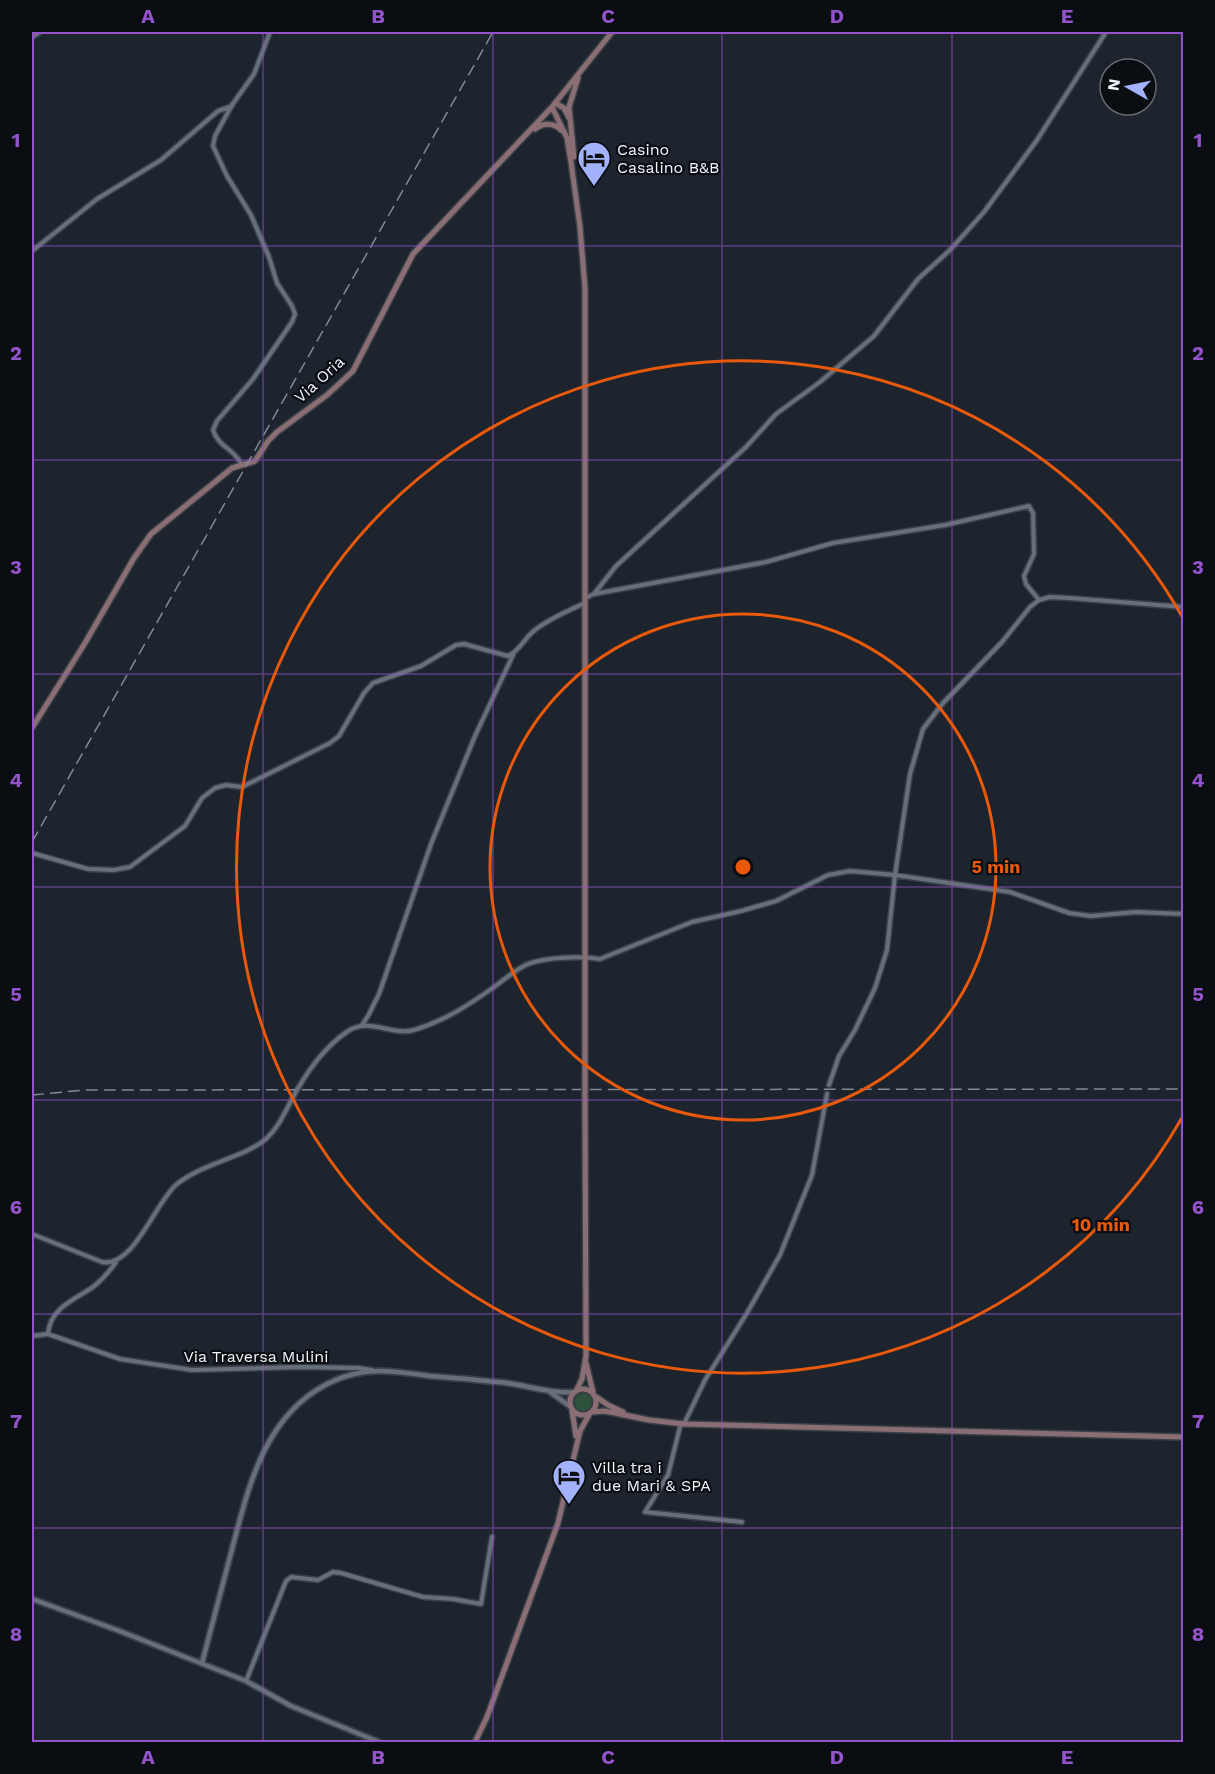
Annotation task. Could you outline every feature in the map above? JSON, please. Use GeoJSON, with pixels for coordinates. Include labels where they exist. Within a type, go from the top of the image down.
{"type":"FeatureCollection","features":[{"type":"Feature","properties":{"kind":"main road","name":"Via Oria"},"geometry":{"type":"LineString","coordinates":[[32,728],[134,558],[151,534],[232,468],[255,461],[268,441],[327,395],[353,371],[413,254],[553,105],[612,32]]}},
{"type":"Feature","properties":{"kind":"main road"},"geometry":{"type":"LineString","coordinates":[[576,1449],[576,1430],[570,1399],[582,1379],[586,1356],[585,288],[569,119],[571,98],[580,74]]}},
{"type":"Feature","properties":{"kind":"main road"},"geometry":{"type":"LineString","coordinates":[[553,105],[564,108],[569,119]]}},
{"type":"Feature","properties":{"kind":"main road"},"geometry":{"type":"LineString","coordinates":[[553,105],[567,138],[578,201]]}},
{"type":"Feature","properties":{"kind":"main road"},"geometry":{"type":"LineString","coordinates":[[526,135],[543,124],[552,124],[559,128],[567,138]]}},
{"type":"Feature","properties":{"kind":"main road"},"geometry":{"type":"LineString","coordinates":[[476,1743],[558,1523],[583,1424],[596,1404],[586,1356]]}},
{"type":"Feature","properties":{"kind":"main road"},"geometry":{"type":"LineString","coordinates":[[575,1391],[585,1389],[608,1405],[630,1415]]}},
{"type":"Feature","properties":{"kind":"main road"},"geometry":{"type":"LineString","coordinates":[[572,1408],[582,1415],[605,1411],[682,1423],[1184,1437]]}},
{"type":"Feature","properties":{"kind":"main road"},"geometry":{"type":"LineString","coordinates":[[481,1743],[487,1717]]}},
{"type":"Feature","properties":{"kind":"street"},"geometry":{"type":"LineString","coordinates":[[32,38],[40,32]]}},
{"type":"Feature","properties":{"kind":"street"},"geometry":{"type":"LineString","coordinates":[[241,464],[238,456],[216,440],[213,430],[217,421],[253,379],[292,322],[295,314],[277,283],[251,215],[227,176],[213,146],[215,136],[232,105],[254,74],[270,32]]}},
{"type":"Feature","properties":{"kind":"street"},"geometry":{"type":"LineString","coordinates":[[48,1334],[52,1317],[109,1273],[116,1261],[131,1248],[179,1182],[267,1138],[316,1061],[344,1034],[361,1025],[368,1016],[379,994],[431,844],[475,736],[513,654],[526,637],[536,628],[594,594],[616,566],[746,447],[776,414],[836,369],[874,336],[918,279],[950,250],[984,212],[1038,140],[1106,32]]}},
{"type":"Feature","properties":{"kind":"street"},"geometry":{"type":"LineString","coordinates":[[32,251],[97,199],[161,160],[218,111],[232,105]]}},
{"type":"Feature","properties":{"kind":"street"},"geometry":{"type":"LineString","coordinates":[[594,594],[766,562],[833,543],[945,525],[1029,506],[1033,513],[1034,554],[1024,576],[1026,584],[1039,600]]}},
{"type":"Feature","properties":{"kind":"street"},"geometry":{"type":"LineString","coordinates":[[829,1085],[839,1056],[855,1030],[875,988],[887,950],[910,774],[923,729],[943,703],[1039,600],[1059,598],[1184,607]]}},
{"type":"Feature","properties":{"kind":"street"},"geometry":{"type":"LineString","coordinates":[[32,853],[88,868],[114,870],[130,867],[185,826],[202,798],[215,788],[226,785],[242,787],[330,744],[339,736],[364,693],[373,683],[421,666],[456,645],[465,644],[508,656],[513,654]]}},
{"type":"Feature","properties":{"kind":"street"},"geometry":{"type":"LineString","coordinates":[[361,1025],[403,1031],[414,1030],[463,1009],[528,964],[585,957],[600,959],[692,922],[776,901],[828,875],[850,871],[895,875],[1010,892],[1069,912],[1091,916],[1136,912],[1184,914]]}},
{"type":"Feature","properties":{"kind":"street"},"geometry":{"type":"LineString","coordinates":[[742,1522],[645,1512],[668,1475],[682,1423],[780,1255],[812,1175],[827,1094]]}},
{"type":"Feature","properties":{"kind":"street"},"geometry":{"type":"LineString","coordinates":[[32,1234],[102,1262],[116,1261]]}},
{"type":"Feature","properties":{"kind":"street","name":"Via Traversa Mulini"},"geometry":{"type":"LineString","coordinates":[[32,1336],[48,1334],[120,1359],[192,1370],[300,1367],[358,1368],[378,1371]]}},
{"type":"Feature","properties":{"kind":"street"},"geometry":{"type":"LineString","coordinates":[[202,1663],[245,1503],[267,1444],[291,1410],[313,1391],[352,1374],[378,1371],[507,1383],[544,1390],[575,1391]]}},
{"type":"Feature","properties":{"kind":"street"},"geometry":{"type":"LineString","coordinates":[[544,1390],[555,1394],[572,1408]]}},
{"type":"Feature","properties":{"kind":"street"},"geometry":{"type":"LineString","coordinates":[[246,1681],[286,1581],[291,1577],[318,1580],[331,1573],[341,1573],[423,1597],[481,1604],[492,1537]]}},
{"type":"Feature","properties":{"kind":"street"},"geometry":{"type":"LineString","coordinates":[[32,1599],[246,1681],[291,1706],[379,1743]]}},
{"type":"Feature","properties":{"kind":"green space"},"geometry":{"type":"Polygon","coordinates":[[[579,1393],[587,1393],[592,1398],[590,1409],[579,1411],[574,1406],[574,1398],[579,1393]]]}},
{"type":"Feature","properties":{"kind":"railway"},"geometry":{"type":"LineString","coordinates":[[32,842],[493,32]]}},
{"type":"Feature","properties":{"kind":"railway"},"geometry":{"type":"LineString","coordinates":[[32,1095],[85,1090],[1184,1089]]}},
{"type":"Feature","properties":{"kind":"place","name":"Casino Casalino B&B"},"geometry":{"type":"Point","coordinates":[594,187]}},
{"type":"Feature","properties":{"kind":"place","name":"Villa tra i due Mari & SPA"},"geometry":{"type":"Point","coordinates":[569,1505]}}]}
